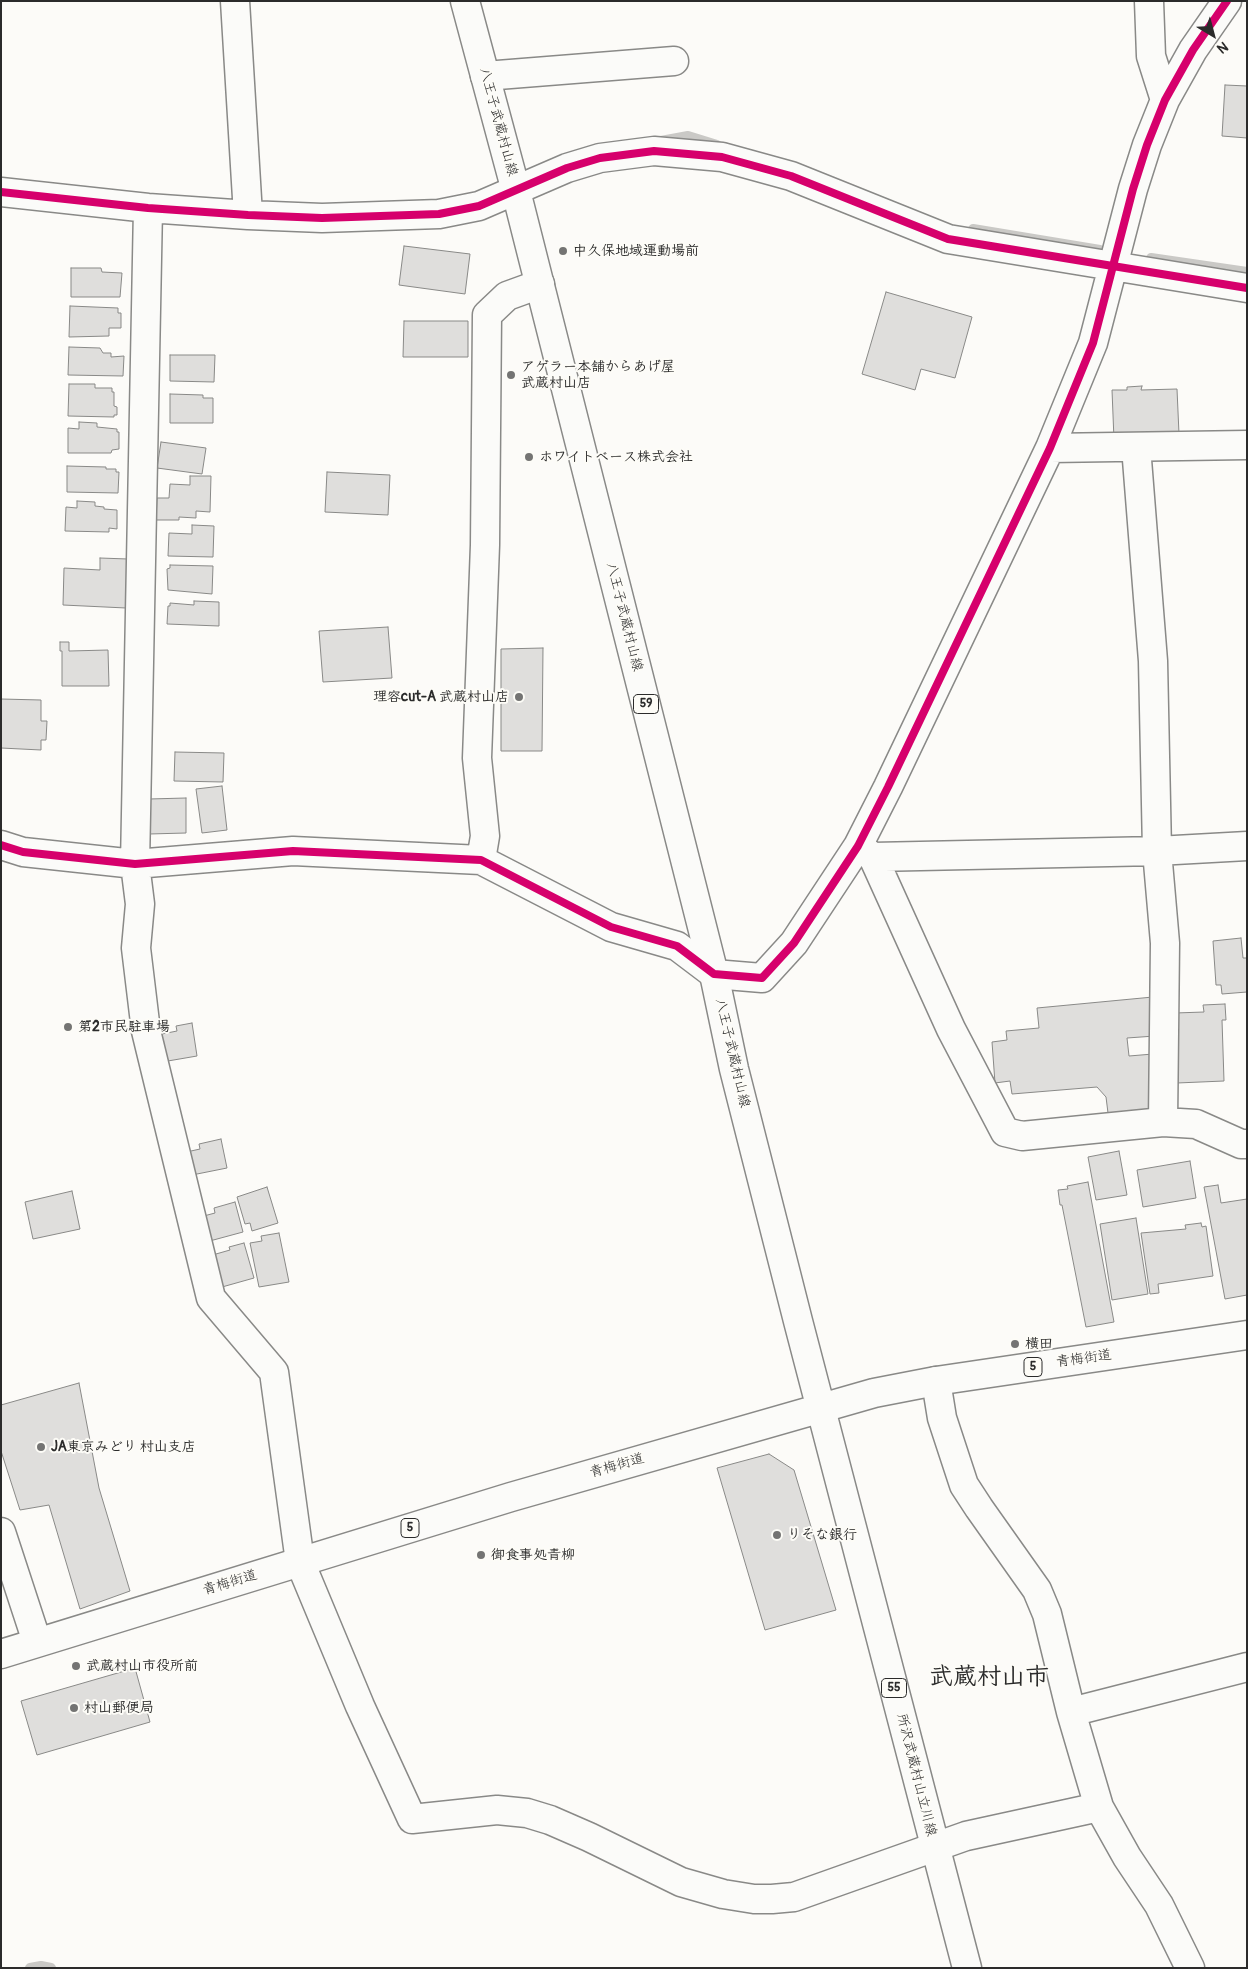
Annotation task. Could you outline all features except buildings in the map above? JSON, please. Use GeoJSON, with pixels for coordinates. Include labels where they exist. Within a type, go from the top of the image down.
{"type":"FeatureCollection","features":[{"type":"Feature","properties":{"kind":"street"},"geometry":{"type":"LineString","coordinates":[[235,1],[248,215]]}},
{"type":"Feature","properties":{"kind":"street","name":"八王子武蔵村山線"},"geometry":{"type":"LineString","coordinates":[[465,1],[540,284],[714,974],[734,1069],[820,1408]]}},
{"type":"Feature","properties":{"kind":"street"},"geometry":{"type":"LineString","coordinates":[[1149,1],[1152,56],[1165,100]]}},
{"type":"Feature","properties":{"kind":"street"},"geometry":{"type":"LineString","coordinates":[[1,845],[23,852],[136,864],[294,851],[482,860],[612,927],[677,946],[714,974],[762,978],[794,943],[865,852],[892,778],[1050,448],[1093,343],[1136,180],[1147,145],[1165,100],[1193,50],[1227,1]]}},
{"type":"Feature","properties":{"kind":"street"},"geometry":{"type":"LineString","coordinates":[[485,76],[674,61]]}},
{"type":"Feature","properties":{"kind":"street"},"geometry":{"type":"LineString","coordinates":[[1,192],[148,208],[248,215],[322,218],[439,214],[479,206],[516,192],[567,168],[600,158],[654,151],[722,157],[792,176],[948,239],[1247,288]]}},
{"type":"Feature","properties":{"kind":"street"},"geometry":{"type":"LineString","coordinates":[[148,208],[136,864],[140,904],[136,948],[146,1031],[211,1298],[274,1372],[300,1562],[356,1697],[412,1819],[497,1810],[527,1813],[550,1820],[589,1837],[681,1882],[723,1894],[754,1899],[772,1899],[794,1897],[966,1836],[1099,1807]]}},
{"type":"Feature","properties":{"kind":"street"},"geometry":{"type":"LineString","coordinates":[[482,860],[485,836],[477,758],[485,545],[487,315],[507,296],[540,284]]}},
{"type":"Feature","properties":{"kind":"street"},"geometry":{"type":"LineString","coordinates":[[1050,448],[1247,445]]}},
{"type":"Feature","properties":{"kind":"street"},"geometry":{"type":"LineString","coordinates":[[1136,446],[1153,662],[1157,851],[1166,943],[1163,1122]]}},
{"type":"Feature","properties":{"kind":"street"},"geometry":{"type":"LineString","coordinates":[[865,852],[1157,851],[1247,846]]}},
{"type":"Feature","properties":{"kind":"street"},"geometry":{"type":"LineString","coordinates":[[865,852],[951,1029],[1005,1132],[1022,1136],[1163,1122],[1196,1124],[1241,1144],[1247,1144]]}},
{"type":"Feature","properties":{"kind":"street","name":"青梅街道"},"geometry":{"type":"LineString","coordinates":[[1,1654],[612,1467],[874,1393],[936,1381],[1247,1335]]}},
{"type":"Feature","properties":{"kind":"street"},"geometry":{"type":"LineString","coordinates":[[936,1381],[942,1418],[964,1485],[978,1508],[1037,1590],[1047,1614],[1071,1712],[1099,1807],[1126,1856],[1158,1905],[1190,1968]]}},
{"type":"Feature","properties":{"kind":"street","name":"所沢武蔵村山立川線"},"geometry":{"type":"LineString","coordinates":[[820,1408],[967,1968]]}},
{"type":"Feature","properties":{"kind":"street"},"geometry":{"type":"LineString","coordinates":[[1,1532],[37,1642]]}},
{"type":"Feature","properties":{"kind":"street"},"geometry":{"type":"LineString","coordinates":[[1071,1712],[1247,1667]]}},
{"type":"Feature","properties":{"kind":"waterway"},"geometry":{"type":"LineString","coordinates":[[661,141],[688,136],[717,145]]}},
{"type":"Feature","properties":{"kind":"waterway"},"geometry":{"type":"LineString","coordinates":[[973,229],[1100,250]]}},
{"type":"Feature","properties":{"kind":"waterway"},"geometry":{"type":"LineString","coordinates":[[1151,258],[1247,272]]}},
{"type":"Feature","properties":{"kind":"waterway"},"geometry":{"type":"LineString","coordinates":[[30,1968],[41,1966],[51,1968]]}},
{"type":"Feature","properties":{"kind":"cycle path"},"geometry":{"type":"LineString","coordinates":[[1,845],[23,852],[135,864],[293,851],[481,860],[611,927],[677,946],[714,974],[762,978],[794,943],[858,846],[1050,448],[1093,343],[1133,189],[1147,145],[1165,100],[1193,50],[1227,1]]}},
{"type":"Feature","properties":{"kind":"cycle path"},"geometry":{"type":"LineString","coordinates":[[1,192],[148,208],[248,215],[322,218],[439,214],[479,206],[567,168],[600,158],[654,151],[722,157],[791,176],[948,239],[1247,288]]}},
{"type":"Feature","properties":{"kind":"place","name":"中久保地域運動場前"},"geometry":{"type":"Point","coordinates":[563,251]}},
{"type":"Feature","properties":{"kind":"place","name":"アゲラー本舗からあげ屋 武蔵村山店"},"geometry":{"type":"Point","coordinates":[511,375]}},
{"type":"Feature","properties":{"kind":"place","name":"ホワイトベース株式会社"},"geometry":{"type":"Point","coordinates":[529,457]}},
{"type":"Feature","properties":{"kind":"place","name":"理容cut-A 武蔵村山店"},"geometry":{"type":"Point","coordinates":[519,697]}},
{"type":"Feature","properties":{"kind":"place","name":"第2市民駐車場"},"geometry":{"type":"Point","coordinates":[68,1027]}},
{"type":"Feature","properties":{"kind":"place","name":"横田"},"geometry":{"type":"Point","coordinates":[1015,1344]}},
{"type":"Feature","properties":{"kind":"place","name":"JA東京みどり 村山支店"},"geometry":{"type":"Point","coordinates":[41,1447]}},
{"type":"Feature","properties":{"kind":"place","name":"りそな銀行"},"geometry":{"type":"Point","coordinates":[777,1535]}},
{"type":"Feature","properties":{"kind":"place","name":"御食事処青柳"},"geometry":{"type":"Point","coordinates":[481,1555]}},
{"type":"Feature","properties":{"kind":"place","name":"武蔵村山市役所前"},"geometry":{"type":"Point","coordinates":[76,1666]}},
{"type":"Feature","properties":{"kind":"place","name":"村山郵便局"},"geometry":{"type":"Point","coordinates":[74,1708]}},
{"type":"Feature","properties":{"kind":"district","name":"武蔵村山市"},"geometry":{"type":"Point","coordinates":[989,1678]}}]}
